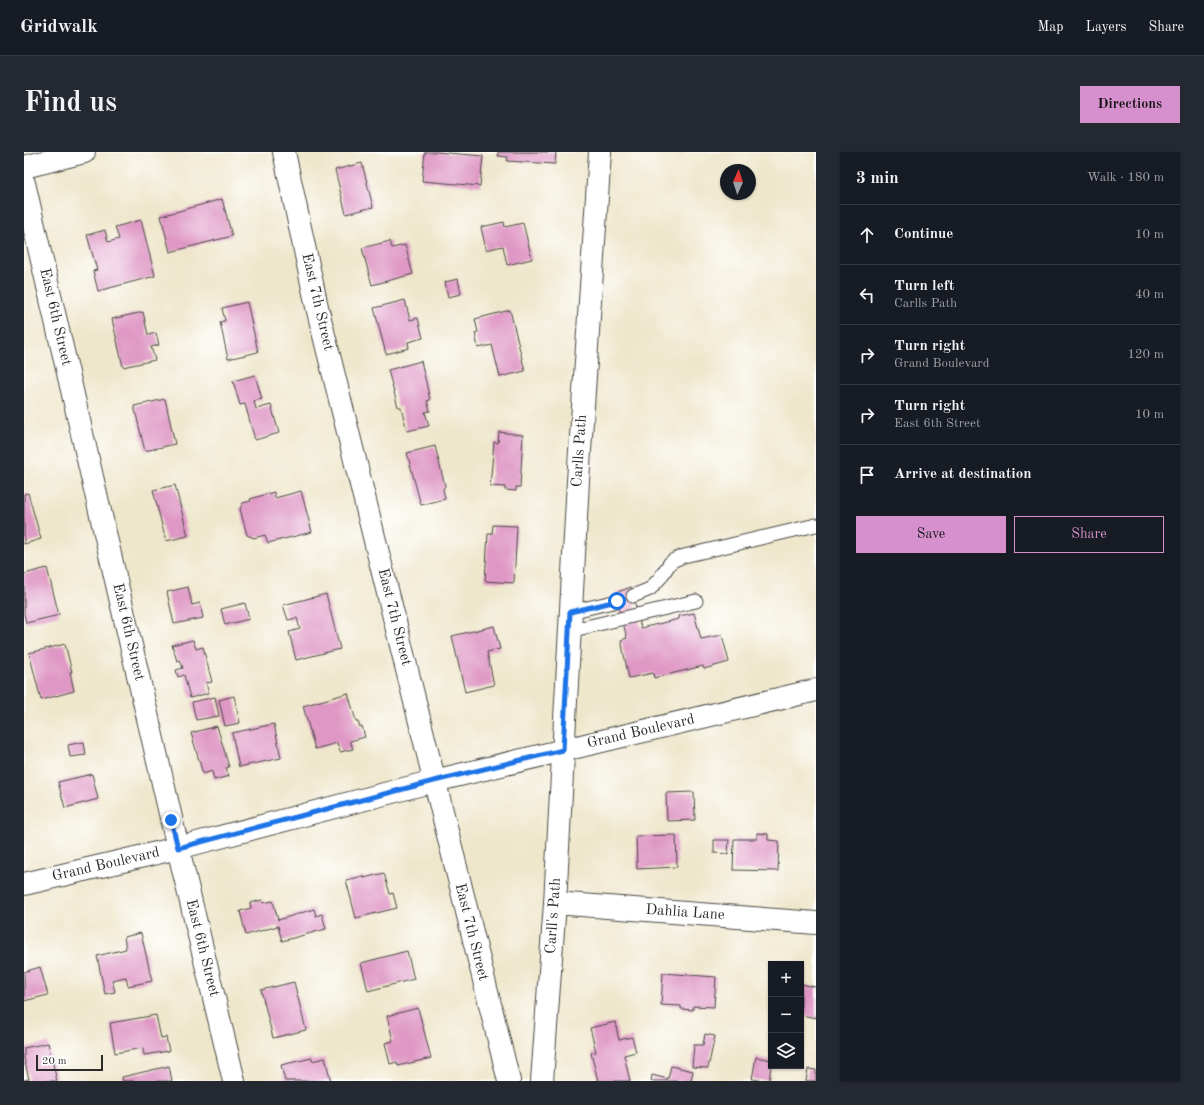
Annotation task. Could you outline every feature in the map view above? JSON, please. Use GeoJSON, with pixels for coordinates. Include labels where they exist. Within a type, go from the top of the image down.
{"type":"FeatureCollection","features":[{"type":"Feature","properties":{"kind":"street"},"geometry":{"type":"LineString","coordinates":[[24,167],[84,152]]}},
{"type":"Feature","properties":{"kind":"street","name":"East 7th Street"},"geometry":{"type":"LineString","coordinates":[[284,152],[317,307],[509,1081]]}},
{"type":"Feature","properties":{"kind":"street","name":"Carlls Path"},"geometry":{"type":"LineString","coordinates":[[563,750],[578,481],[600,152]]}},
{"type":"Feature","properties":{"kind":"street","name":"East 6th Street"},"geometry":{"type":"LineString","coordinates":[[24,183],[178,848],[234,1081]]}},
{"type":"Feature","properties":{"kind":"street","name":"Grand Boulevard"},"geometry":{"type":"LineString","coordinates":[[24,884],[178,848],[434,781],[816,690]]}},
{"type":"Feature","properties":{"kind":"street","name":"Carll's Path"},"geometry":{"type":"LineString","coordinates":[[542,1081],[555,903],[563,750]]}},
{"type":"Feature","properties":{"kind":"street","name":"Dahlia Lane"},"geometry":{"type":"LineString","coordinates":[[555,903],[816,923]]}},
{"type":"Feature","properties":{"kind":"lane"},"geometry":{"type":"LineString","coordinates":[[633,596],[650,589],[660,578],[670,563],[684,556],[816,525]]}},
{"type":"Feature","properties":{"kind":"lane"},"geometry":{"type":"LineString","coordinates":[[570,622],[617,601]]}},
{"type":"Feature","properties":{"kind":"lane"},"geometry":{"type":"LineString","coordinates":[[570,622],[696,601]]}},
{"type":"Feature","properties":{"kind":"building"},"geometry":{"type":"Polygon","coordinates":[[[425,152],[483,156],[480,186],[422,181],[425,152]]]}},
{"type":"Feature","properties":{"kind":"building"},"geometry":{"type":"Polygon","coordinates":[[[498,152],[556,152],[555,164],[507,161],[508,157],[498,156],[498,152]]]}},
{"type":"Feature","properties":{"kind":"building"},"geometry":{"type":"Polygon","coordinates":[[[362,163],[373,207],[346,214],[335,170],[362,163]]]}},
{"type":"Feature","properties":{"kind":"building"},"geometry":{"type":"Polygon","coordinates":[[[222,199],[232,236],[170,252],[161,216],[222,199]]]}},
{"type":"Feature","properties":{"kind":"building"},"geometry":{"type":"Polygon","coordinates":[[[141,220],[155,276],[98,291],[93,271],[97,270],[87,235],[105,230],[108,242],[119,239],[115,227],[141,220]]]}},
{"type":"Feature","properties":{"kind":"building"},"geometry":{"type":"Polygon","coordinates":[[[504,222],[505,227],[523,223],[532,259],[507,265],[503,246],[486,250],[481,227],[504,222]]]}},
{"type":"Feature","properties":{"kind":"building"},"geometry":{"type":"Polygon","coordinates":[[[390,241],[392,248],[405,245],[413,274],[372,285],[362,248],[390,241]]]}},
{"type":"Feature","properties":{"kind":"building"},"geometry":{"type":"Polygon","coordinates":[[[458,279],[461,294],[448,297],[445,282],[458,279]]]}},
{"type":"Feature","properties":{"kind":"building"},"geometry":{"type":"Polygon","coordinates":[[[405,300],[410,320],[418,318],[423,338],[408,342],[409,348],[386,354],[374,308],[405,300]]]}},
{"type":"Feature","properties":{"kind":"building"},"geometry":{"type":"Polygon","coordinates":[[[247,302],[258,352],[228,359],[220,322],[225,321],[222,308],[247,302]]]}},
{"type":"Feature","properties":{"kind":"building"},"geometry":{"type":"Polygon","coordinates":[[[510,310],[525,371],[500,377],[492,345],[478,348],[475,333],[478,332],[475,319],[510,310]]]}},
{"type":"Feature","properties":{"kind":"building"},"geometry":{"type":"Polygon","coordinates":[[[143,312],[148,335],[156,333],[159,345],[151,347],[155,360],[123,367],[112,319],[143,312]]]}},
{"type":"Feature","properties":{"kind":"building"},"geometry":{"type":"Polygon","coordinates":[[[421,361],[430,400],[427,401],[430,411],[425,412],[429,426],[407,431],[401,407],[398,407],[388,370],[421,361]]]}},
{"type":"Feature","properties":{"kind":"building"},"geometry":{"type":"Polygon","coordinates":[[[255,375],[262,399],[254,401],[256,409],[271,405],[279,433],[255,440],[245,404],[240,405],[233,381],[255,375]]]}},
{"type":"Feature","properties":{"kind":"building"},"geometry":{"type":"Polygon","coordinates":[[[165,399],[175,444],[145,451],[134,406],[165,399]]]}},
{"type":"Feature","properties":{"kind":"building"},"geometry":{"type":"Polygon","coordinates":[[[499,432],[523,435],[520,487],[516,487],[516,491],[505,490],[505,487],[490,486],[494,442],[498,443],[499,432]]]}},
{"type":"Feature","properties":{"kind":"building"},"geometry":{"type":"Polygon","coordinates":[[[435,446],[445,486],[443,489],[445,499],[421,505],[407,453],[435,446]]]}},
{"type":"Feature","properties":{"kind":"building"},"geometry":{"type":"Polygon","coordinates":[[[175,485],[188,536],[166,541],[153,490],[175,485]]]}},
{"type":"Feature","properties":{"kind":"building"},"geometry":{"type":"Polygon","coordinates":[[[301,491],[312,532],[268,543],[265,535],[254,538],[247,535],[240,509],[243,503],[251,501],[250,499],[274,492],[275,498],[301,491]]]}},
{"type":"Feature","properties":{"kind":"building"},"geometry":{"type":"Polygon","coordinates":[[[28,493],[41,539],[24,544],[24,494],[28,493]]]}},
{"type":"Feature","properties":{"kind":"building"},"geometry":{"type":"Polygon","coordinates":[[[493,525],[517,526],[514,583],[485,581],[488,534],[492,534],[493,525]]]}},
{"type":"Feature","properties":{"kind":"building"},"geometry":{"type":"Polygon","coordinates":[[[47,568],[59,615],[26,623],[24,614],[24,574],[47,568]]]}},
{"type":"Feature","properties":{"kind":"building"},"geometry":{"type":"Polygon","coordinates":[[[188,587],[192,605],[200,603],[203,618],[174,624],[167,592],[188,587]]]}},
{"type":"Feature","properties":{"kind":"building"},"geometry":{"type":"Polygon","coordinates":[[[631,587],[641,628],[679,619],[679,616],[694,613],[701,639],[722,635],[729,662],[704,669],[703,666],[654,678],[653,673],[629,678],[621,640],[627,638],[615,593],[631,587]]]}},
{"type":"Feature","properties":{"kind":"building"},"geometry":{"type":"Polygon","coordinates":[[[326,594],[340,649],[296,660],[289,632],[300,629],[297,618],[288,620],[283,605],[326,594]]]}},
{"type":"Feature","properties":{"kind":"building"},"geometry":{"type":"Polygon","coordinates":[[[245,603],[249,619],[225,625],[221,609],[245,603]]]}},
{"type":"Feature","properties":{"kind":"building"},"geometry":{"type":"Polygon","coordinates":[[[494,626],[500,649],[487,652],[494,685],[465,692],[452,636],[494,626]]]}},
{"type":"Feature","properties":{"kind":"building"},"geometry":{"type":"Polygon","coordinates":[[[193,640],[196,649],[203,647],[212,682],[206,683],[209,693],[190,698],[184,675],[178,677],[176,670],[183,668],[180,660],[177,661],[172,645],[193,640]]]}},
{"type":"Feature","properties":{"kind":"building"},"geometry":{"type":"Polygon","coordinates":[[[65,644],[72,672],[70,672],[74,691],[41,700],[29,653],[65,644]]]}},
{"type":"Feature","properties":{"kind":"building"},"geometry":{"type":"Polygon","coordinates":[[[348,693],[356,721],[360,727],[362,726],[365,737],[350,741],[353,749],[340,752],[337,743],[315,749],[303,706],[348,693]]]}},
{"type":"Feature","properties":{"kind":"building"},"geometry":{"type":"Polygon","coordinates":[[[234,696],[240,723],[225,726],[219,700],[234,696]]]}},
{"type":"Feature","properties":{"kind":"building"},"geometry":{"type":"Polygon","coordinates":[[[215,697],[219,716],[196,720],[192,702],[215,697]]]}},
{"type":"Feature","properties":{"kind":"building"},"geometry":{"type":"Polygon","coordinates":[[[274,724],[281,758],[239,767],[232,733],[274,724]]]}},
{"type":"Feature","properties":{"kind":"building"},"geometry":{"type":"Polygon","coordinates":[[[217,726],[229,767],[226,768],[229,776],[214,780],[212,771],[203,774],[191,733],[217,726]]]}},
{"type":"Feature","properties":{"kind":"building"},"geometry":{"type":"Polygon","coordinates":[[[84,742],[86,755],[70,757],[68,745],[84,742]]]}},
{"type":"Feature","properties":{"kind":"building"},"geometry":{"type":"Polygon","coordinates":[[[92,774],[98,799],[65,808],[58,782],[92,774]]]}},
{"type":"Feature","properties":{"kind":"building"},"geometry":{"type":"Polygon","coordinates":[[[694,792],[695,820],[667,821],[666,793],[694,792]]]}},
{"type":"Feature","properties":{"kind":"building"},"geometry":{"type":"Polygon","coordinates":[[[757,833],[768,834],[768,840],[779,841],[778,871],[733,870],[734,839],[757,839],[757,833]]]}},
{"type":"Feature","properties":{"kind":"building"},"geometry":{"type":"Polygon","coordinates":[[[676,835],[677,867],[637,869],[636,836],[676,835]]]}},
{"type":"Feature","properties":{"kind":"building"},"geometry":{"type":"Polygon","coordinates":[[[714,840],[729,840],[728,854],[714,853],[714,840]]]}},
{"type":"Feature","properties":{"kind":"building"},"geometry":{"type":"Polygon","coordinates":[[[384,873],[390,894],[393,893],[397,908],[356,918],[346,880],[364,876],[364,878],[384,873]]]}},
{"type":"Feature","properties":{"kind":"building"},"geometry":{"type":"Polygon","coordinates":[[[262,900],[263,903],[273,901],[278,920],[314,909],[316,916],[322,914],[326,929],[282,941],[278,926],[246,935],[240,911],[251,908],[250,903],[262,900]]]}},
{"type":"Feature","properties":{"kind":"building"},"geometry":{"type":"Polygon","coordinates":[[[141,933],[152,981],[128,986],[126,977],[112,980],[115,992],[105,994],[97,956],[126,949],[124,937],[141,933]]]}},
{"type":"Feature","properties":{"kind":"building"},"geometry":{"type":"Polygon","coordinates":[[[407,951],[414,979],[368,991],[361,963],[407,951]]]}},
{"type":"Feature","properties":{"kind":"building"},"geometry":{"type":"Polygon","coordinates":[[[40,967],[48,995],[24,1001],[24,972],[40,967]]]}},
{"type":"Feature","properties":{"kind":"building"},"geometry":{"type":"Polygon","coordinates":[[[663,973],[716,977],[714,1007],[693,1006],[693,1010],[681,1009],[681,1006],[661,1005],[663,973]]]}},
{"type":"Feature","properties":{"kind":"building"},"geometry":{"type":"Polygon","coordinates":[[[294,982],[306,1030],[273,1038],[261,990],[294,982]]]}},
{"type":"Feature","properties":{"kind":"building"},"geometry":{"type":"Polygon","coordinates":[[[804,985],[816,987],[816,1018],[804,1016],[804,985]]]}},
{"type":"Feature","properties":{"kind":"building"},"geometry":{"type":"Polygon","coordinates":[[[418,1008],[431,1058],[398,1066],[397,1062],[390,1064],[385,1043],[393,1041],[387,1016],[418,1008]]]}},
{"type":"Feature","properties":{"kind":"building"},"geometry":{"type":"Polygon","coordinates":[[[156,1015],[161,1038],[166,1037],[169,1051],[144,1055],[143,1048],[115,1053],[110,1023],[156,1015]]]}},
{"type":"Feature","properties":{"kind":"building"},"geometry":{"type":"Polygon","coordinates":[[[615,1022],[619,1040],[632,1037],[636,1052],[624,1055],[630,1081],[598,1081],[591,1053],[596,1052],[590,1028],[615,1022]]]}},
{"type":"Feature","properties":{"kind":"building"},"geometry":{"type":"Polygon","coordinates":[[[705,1034],[715,1036],[708,1068],[692,1067],[694,1045],[703,1045],[705,1034]]]}},
{"type":"Feature","properties":{"kind":"building"},"geometry":{"type":"Polygon","coordinates":[[[48,1043],[57,1081],[24,1081],[29,1079],[24,1059],[24,1048],[48,1043]]]}},
{"type":"Feature","properties":{"kind":"building"},"geometry":{"type":"Polygon","coordinates":[[[756,1057],[768,1059],[768,1069],[771,1069],[769,1081],[752,1079],[756,1057]]]}},
{"type":"Feature","properties":{"kind":"building"},"geometry":{"type":"Polygon","coordinates":[[[312,1058],[312,1061],[325,1058],[331,1081],[285,1081],[281,1065],[312,1058]]]}},
{"type":"Feature","properties":{"kind":"building"},"geometry":{"type":"Polygon","coordinates":[[[169,1066],[172,1081],[123,1081],[122,1077],[169,1066]]]}},
{"type":"Feature","properties":{"kind":"building"},"geometry":{"type":"Polygon","coordinates":[[[671,1066],[693,1071],[691,1081],[651,1081],[652,1075],[668,1079],[671,1066]]]}},
{"type":"Feature","properties":{"kind":"building"},"geometry":{"type":"Polygon","coordinates":[[[808,1069],[816,1070],[816,1081],[806,1081],[808,1069]]]}},
{"type":"Feature","properties":{"kind":"route"},"geometry":{"type":"LineString","coordinates":[[171,820],[178,848],[434,781],[563,750],[570,612],[617,601]]}}]}
